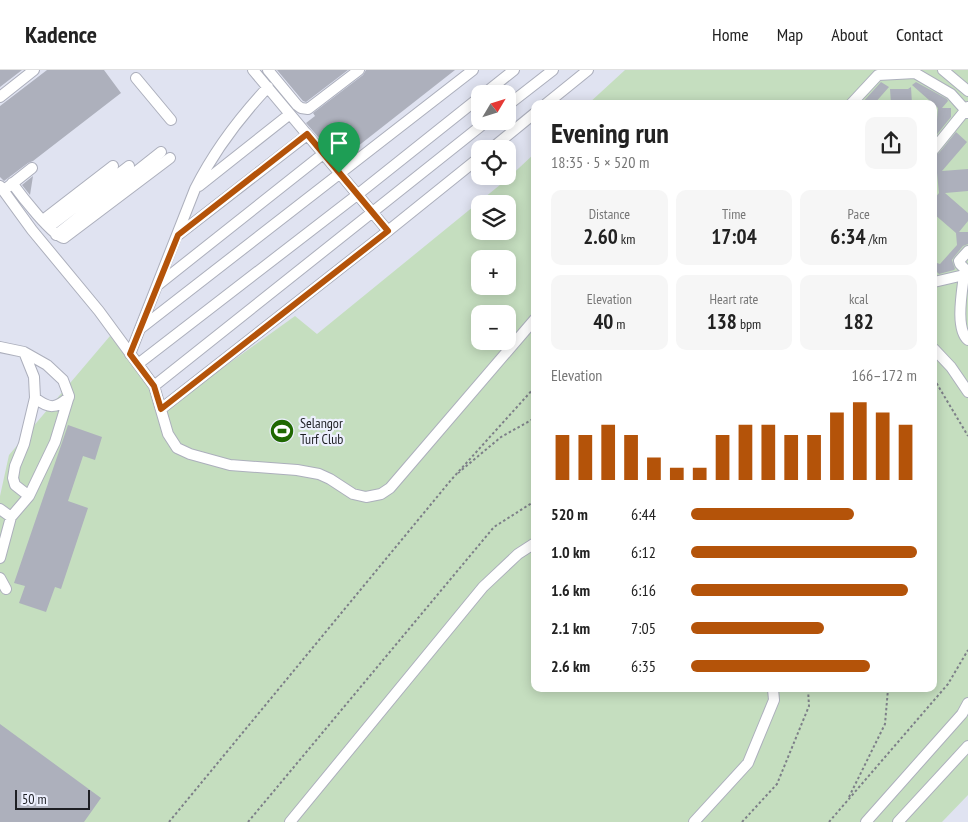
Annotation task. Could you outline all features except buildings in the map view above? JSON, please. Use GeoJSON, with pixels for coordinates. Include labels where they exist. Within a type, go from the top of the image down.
{"type":"FeatureCollection","features":[{"type":"Feature","properties":{"kind":"lane"},"geometry":{"type":"LineString","coordinates":[[0,96],[34,70]]}},
{"type":"Feature","properties":{"kind":"lane"},"geometry":{"type":"LineString","coordinates":[[253,70],[388,231]]}},
{"type":"Feature","properties":{"kind":"lane"},"geometry":{"type":"LineString","coordinates":[[268,70],[301,108],[308,109],[359,70]]}},
{"type":"Feature","properties":{"kind":"lane"},"geometry":{"type":"LineString","coordinates":[[141,328],[473,70]]}},
{"type":"Feature","properties":{"kind":"lane"},"geometry":{"type":"LineString","coordinates":[[495,85],[514,70]]}},
{"type":"Feature","properties":{"kind":"lane"},"geometry":{"type":"LineString","coordinates":[[516,100],[553,70]]}},
{"type":"Feature","properties":{"kind":"lane"},"geometry":{"type":"LineString","coordinates":[[551,100],[588,70]]}},
{"type":"Feature","properties":{"kind":"lane"},"geometry":{"type":"LineString","coordinates":[[943,70],[967,93]]}},
{"type":"Feature","properties":{"kind":"lane"},"geometry":{"type":"LineString","coordinates":[[855,100],[878,75],[916,73],[951,94],[967,110],[937,145]]}},
{"type":"Feature","properties":{"kind":"lane"},"geometry":{"type":"LineString","coordinates":[[136,78],[171,120]]}},
{"type":"Feature","properties":{"kind":"lane"},"geometry":{"type":"LineString","coordinates":[[130,354],[195,189],[241,116],[268,87]]}},
{"type":"Feature","properties":{"kind":"lane"},"geometry":{"type":"LineString","coordinates":[[138,364],[471,104]]}},
{"type":"Feature","properties":{"kind":"lane"},"geometry":{"type":"LineString","coordinates":[[195,189],[290,114]]}},
{"type":"Feature","properties":{"kind":"lane"},"geometry":{"type":"LineString","coordinates":[[502,140],[531,116]]}},
{"type":"Feature","properties":{"kind":"lane"},"geometry":{"type":"LineString","coordinates":[[154,386],[476,130]]}},
{"type":"Feature","properties":{"kind":"lane"},"geometry":{"type":"LineString","coordinates":[[178,235],[307,134]]}},
{"type":"Feature","properties":{"kind":"lane"},"geometry":{"type":"LineString","coordinates":[[158,285],[323,154]]}},
{"type":"Feature","properties":{"kind":"lane"},"geometry":{"type":"LineString","coordinates":[[49,227],[166,155]]}},
{"type":"Feature","properties":{"kind":"lane"},"geometry":{"type":"LineString","coordinates":[[161,409],[471,164]]}},
{"type":"Feature","properties":{"kind":"lane"},"geometry":{"type":"LineString","coordinates":[[49,227],[112,166]]}},
{"type":"Feature","properties":{"kind":"lane"},"geometry":{"type":"LineString","coordinates":[[49,227],[128,166]]}},
{"type":"Feature","properties":{"kind":"lane"},"geometry":{"type":"LineString","coordinates":[[32,168],[2,188],[32,230],[99,311],[154,386],[168,434],[177,448],[190,454],[230,465],[296,470],[319,474],[353,494],[366,498],[375,496],[390,488],[531,324]]}},
{"type":"Feature","properties":{"kind":"lane"},"geometry":{"type":"LineString","coordinates":[[12,183],[23,200],[49,227]]}},
{"type":"Feature","properties":{"kind":"lane"},"geometry":{"type":"LineString","coordinates":[[968,251],[959,261],[967,272],[960,324],[965,338],[968,340]]}},
{"type":"Feature","properties":{"kind":"lane"},"geometry":{"type":"LineString","coordinates":[[937,281],[967,272]]}},
{"type":"Feature","properties":{"kind":"lane"},"geometry":{"type":"LineString","coordinates":[[0,347],[24,352],[47,365],[62,380],[69,396],[55,442],[29,496],[11,517],[2,541],[0,558]]}},
{"type":"Feature","properties":{"kind":"lane"},"geometry":{"type":"LineString","coordinates":[[24,352],[34,377],[35,398],[24,444],[15,466],[13,478],[15,485],[29,496]]}},
{"type":"Feature","properties":{"kind":"lane"},"geometry":{"type":"LineString","coordinates":[[937,352],[951,367],[968,392]]}},
{"type":"Feature","properties":{"kind":"lane"},"geometry":{"type":"LineString","coordinates":[[35,398],[43,404],[54,407],[62,403],[69,396]]}},
{"type":"Feature","properties":{"kind":"lane"},"geometry":{"type":"LineString","coordinates":[[0,509],[11,517]]}},
{"type":"Feature","properties":{"kind":"lane"},"geometry":{"type":"LineString","coordinates":[[290,822],[483,587],[518,554],[531,546]]}},
{"type":"Feature","properties":{"kind":"lane"},"geometry":{"type":"LineString","coordinates":[[0,578],[6,588]]}},
{"type":"Feature","properties":{"kind":"lane"},"geometry":{"type":"LineString","coordinates":[[694,822],[748,763],[774,700],[773,692]]}},
{"type":"Feature","properties":{"kind":"lane"},"geometry":{"type":"LineString","coordinates":[[866,822],[962,714],[968,703]]}},
{"type":"Feature","properties":{"kind":"lane"},"geometry":{"type":"LineString","coordinates":[[898,822],[968,746]]}},
{"type":"Feature","properties":{"kind":"path"},"geometry":{"type":"LineString","coordinates":[[937,384],[968,436]]}},
{"type":"Feature","properties":{"kind":"path"},"geometry":{"type":"LineString","coordinates":[[170,822],[450,480],[531,391]]}},
{"type":"Feature","properties":{"kind":"path"},"geometry":{"type":"LineString","coordinates":[[450,480],[501,436],[531,420]]}},
{"type":"Feature","properties":{"kind":"path"},"geometry":{"type":"LineString","coordinates":[[248,822],[494,527],[531,504]]}},
{"type":"Feature","properties":{"kind":"path"},"geometry":{"type":"LineString","coordinates":[[829,822],[948,684],[968,650]]}},
{"type":"Feature","properties":{"kind":"path"},"geometry":{"type":"LineString","coordinates":[[742,822],[777,784],[809,706],[808,692]]}},
{"type":"Feature","properties":{"kind":"path"},"geometry":{"type":"LineString","coordinates":[[829,822],[850,796],[885,724],[888,692]]}},
{"type":"Feature","properties":{"kind":"green space","name":"Selangor Turf Club"},"geometry":{"type":"Polygon","coordinates":[[[625,70],[968,70],[968,795],[942,822],[0,822],[0,496],[9,455],[110,336],[168,407],[295,316],[317,334],[471,209],[471,240],[516,240],[516,195],[488,195],[500,185],[516,185],[516,171],[531,157],[531,692],[937,692],[937,100],[592,100],[625,70]]]}},
{"type":"Feature","properties":{"kind":"place","name":"Selangor Turf Club"},"geometry":{"type":"Point","coordinates":[282,431]}},
{"type":"Feature","properties":{"kind":"route"},"geometry":{"type":"LineString","coordinates":[[307,134],[339,173],[388,231],[161,409],[154,386],[130,354],[178,235],[307,134]]}}]}
